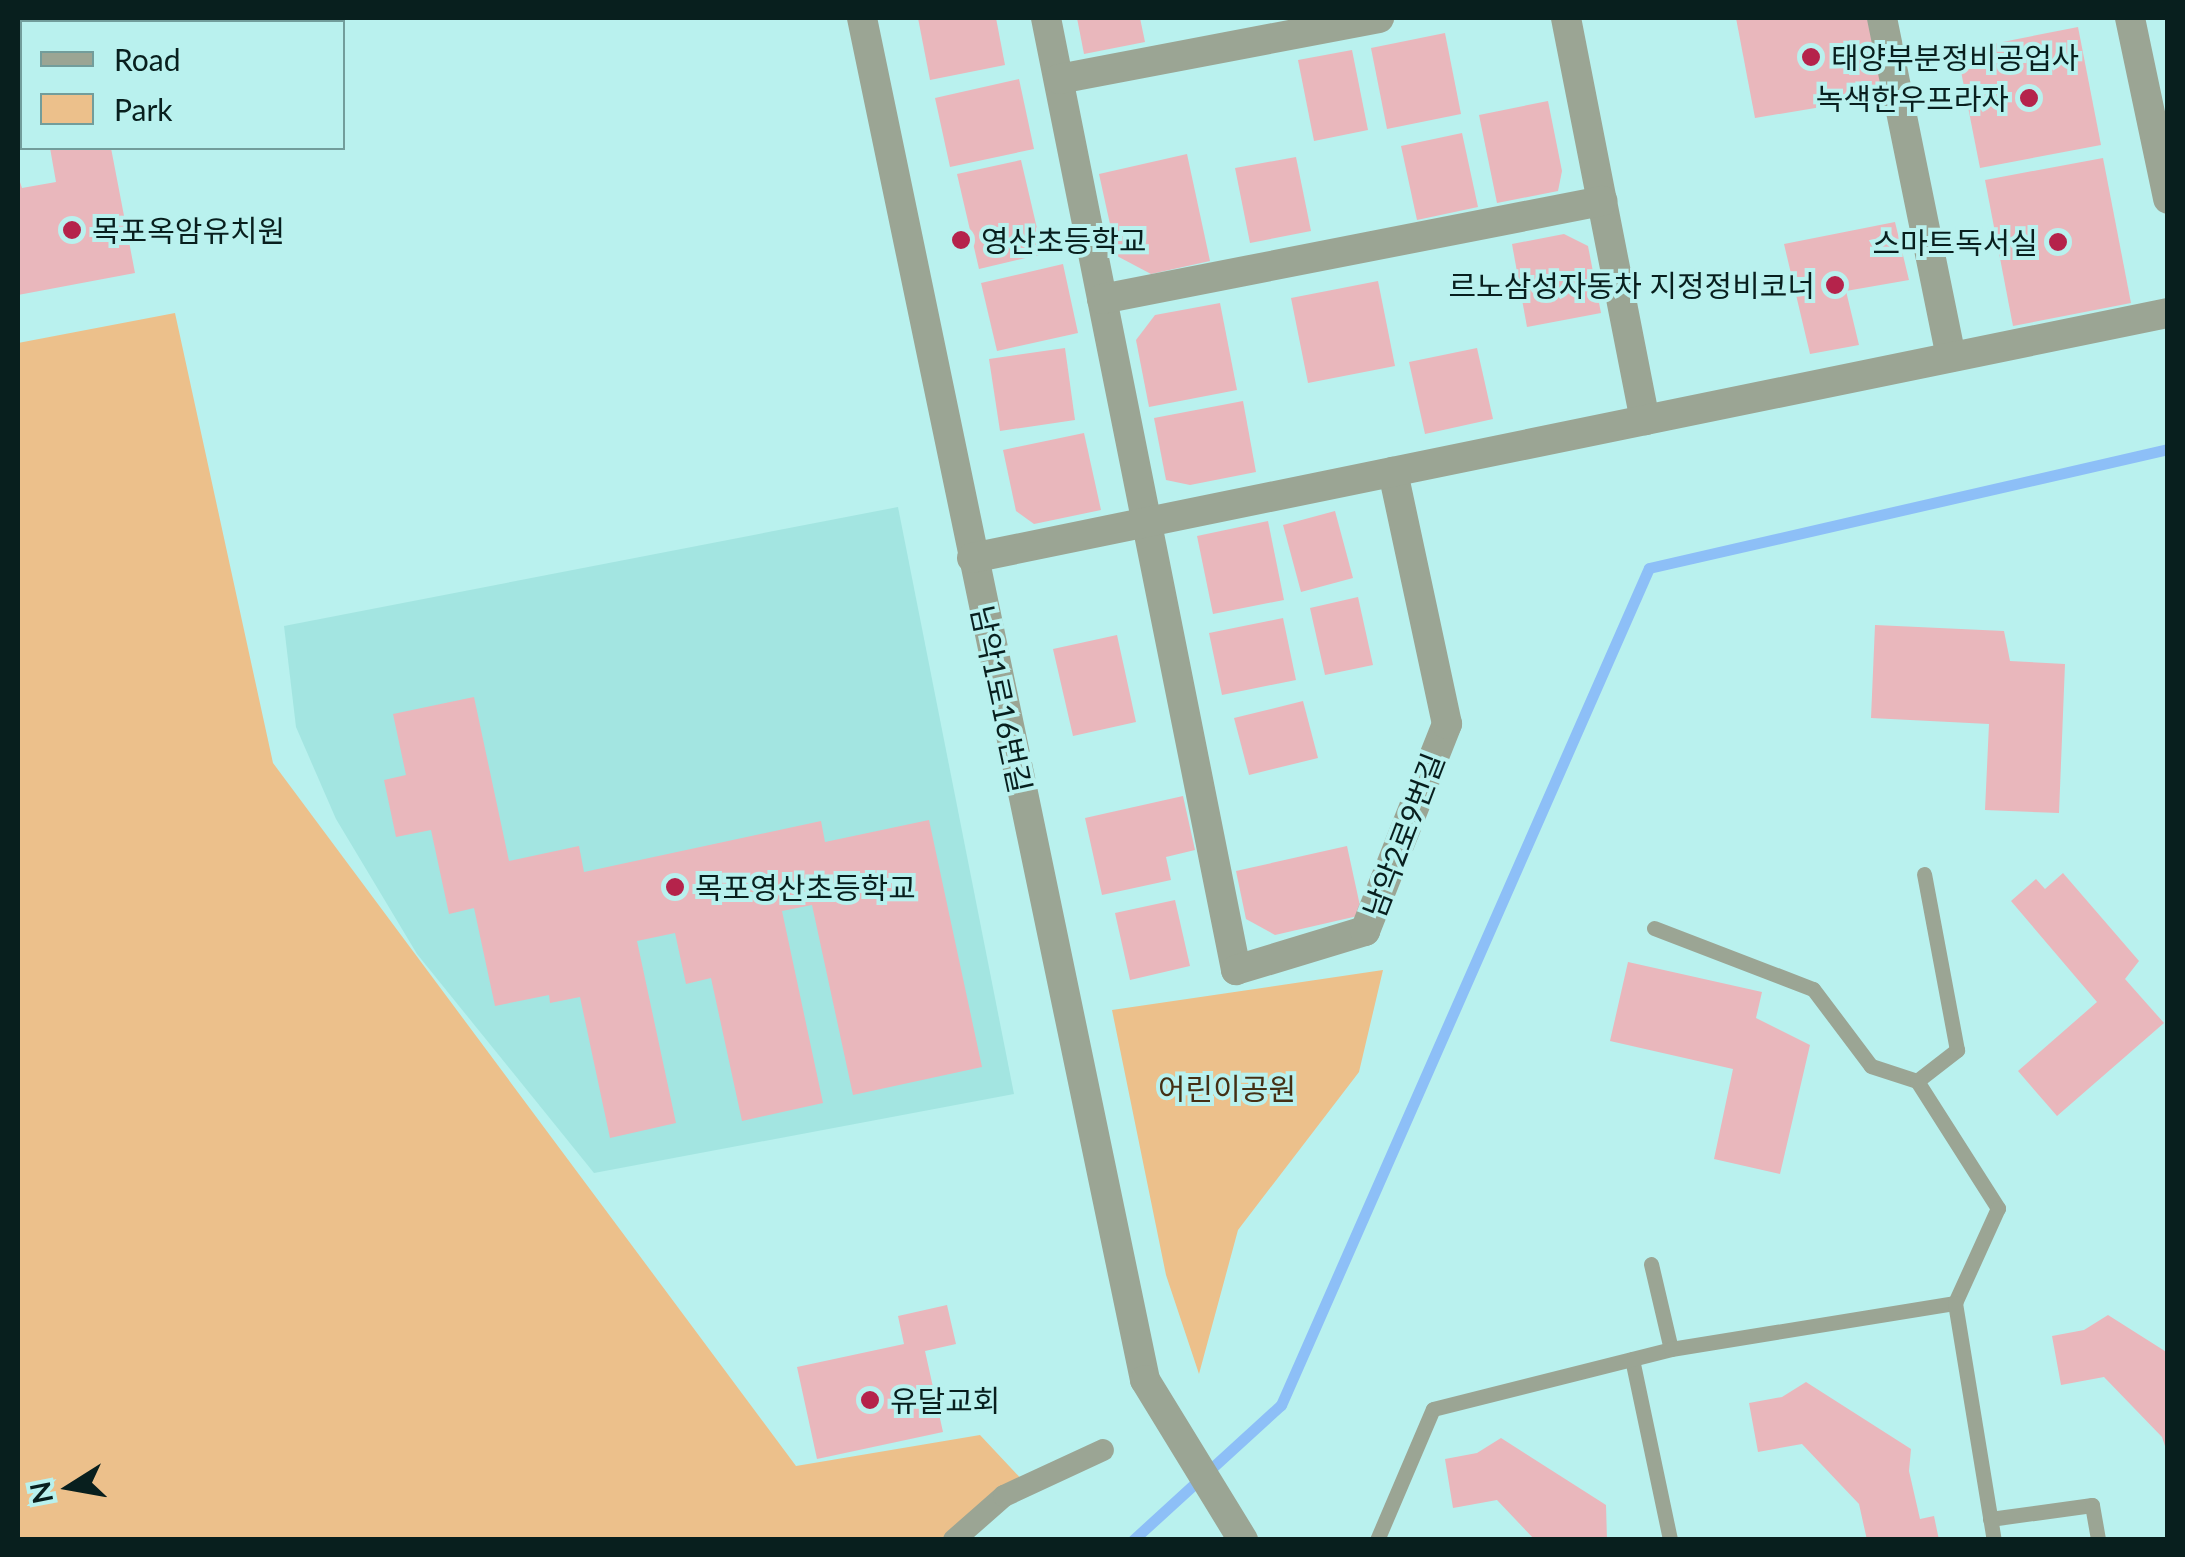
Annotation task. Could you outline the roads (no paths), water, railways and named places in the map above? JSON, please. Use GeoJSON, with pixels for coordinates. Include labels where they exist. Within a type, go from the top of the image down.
{"type":"FeatureCollection","features":[{"type":"Feature","properties":{"kind":"street","name":"남악1로16번길"},"geometry":{"type":"LineString","coordinates":[[862,18],[1145,1380],[1242,1539]]}},
{"type":"Feature","properties":{"kind":"street","name":"남악2로9번길"},"geometry":{"type":"LineString","coordinates":[[1046,18],[1236,970],[1366,931],[1446,724],[1392,472]]}},
{"type":"Feature","properties":{"kind":"street"},"geometry":{"type":"LineString","coordinates":[[1059,79],[1379,18]]}},
{"type":"Feature","properties":{"kind":"street"},"geometry":{"type":"LineString","coordinates":[[1566,18],[1645,420]]}},
{"type":"Feature","properties":{"kind":"street"},"geometry":{"type":"LineString","coordinates":[[1882,18],[1951,357]]}},
{"type":"Feature","properties":{"kind":"street"},"geometry":{"type":"LineString","coordinates":[[2130,18],[2168,199]]}},
{"type":"Feature","properties":{"kind":"street"},"geometry":{"type":"LineString","coordinates":[[1102,300],[1602,201]]}},
{"type":"Feature","properties":{"kind":"street"},"geometry":{"type":"LineString","coordinates":[[972,558],[2168,313]]}},
{"type":"Feature","properties":{"kind":"street"},"geometry":{"type":"LineString","coordinates":[[954,1540],[1004,1496],[1103,1450]]}},
{"type":"Feature","properties":{"kind":"lane"},"geometry":{"type":"LineString","coordinates":[[1918,1081],[1956,1050],[1924,874]]}},
{"type":"Feature","properties":{"kind":"lane"},"geometry":{"type":"LineString","coordinates":[[1654,928],[1813,989],[1871,1066],[1918,1081],[1998,1208],[1954,1303],[1994,1540]]}},
{"type":"Feature","properties":{"kind":"lane"},"geometry":{"type":"LineString","coordinates":[[1651,1264],[1672,1350]]}},
{"type":"Feature","properties":{"kind":"lane"},"geometry":{"type":"LineString","coordinates":[[1377,1540],[1433,1408],[1672,1350],[1954,1303]]}},
{"type":"Feature","properties":{"kind":"lane"},"geometry":{"type":"LineString","coordinates":[[1632,1359],[1670,1540]]}},
{"type":"Feature","properties":{"kind":"lane"},"geometry":{"type":"LineString","coordinates":[[1990,1519],[2092,1505],[2098,1540]]}},
{"type":"Feature","properties":{"kind":"waterway"},"geometry":{"type":"LineString","coordinates":[[1133,1540],[1281,1405],[1649,568],[2168,449]]}},
{"type":"Feature","properties":{"kind":"place","name":"태양부분정비공업사"},"geometry":{"type":"Point","coordinates":[1811,57]}},
{"type":"Feature","properties":{"kind":"place","name":"녹색한우프라자"},"geometry":{"type":"Point","coordinates":[2029,98]}},
{"type":"Feature","properties":{"kind":"place","name":"목포옥암유치원"},"geometry":{"type":"Point","coordinates":[72,230]}},
{"type":"Feature","properties":{"kind":"place","name":"영산초등학교"},"geometry":{"type":"Point","coordinates":[961,240]}},
{"type":"Feature","properties":{"kind":"place","name":"스마트독서실"},"geometry":{"type":"Point","coordinates":[2058,242]}},
{"type":"Feature","properties":{"kind":"place","name":"르노삼성자동차 지정정비코너"},"geometry":{"type":"Point","coordinates":[1835,285]}},
{"type":"Feature","properties":{"kind":"place","name":"목포영산초등학교"},"geometry":{"type":"Point","coordinates":[675,887]}},
{"type":"Feature","properties":{"kind":"place","name":"유달교회"},"geometry":{"type":"Point","coordinates":[870,1400]}},
{"type":"Feature","properties":{"kind":"park label","name":"어린이공원"},"geometry":{"type":"Point","coordinates":[1227,1088]}}]}
